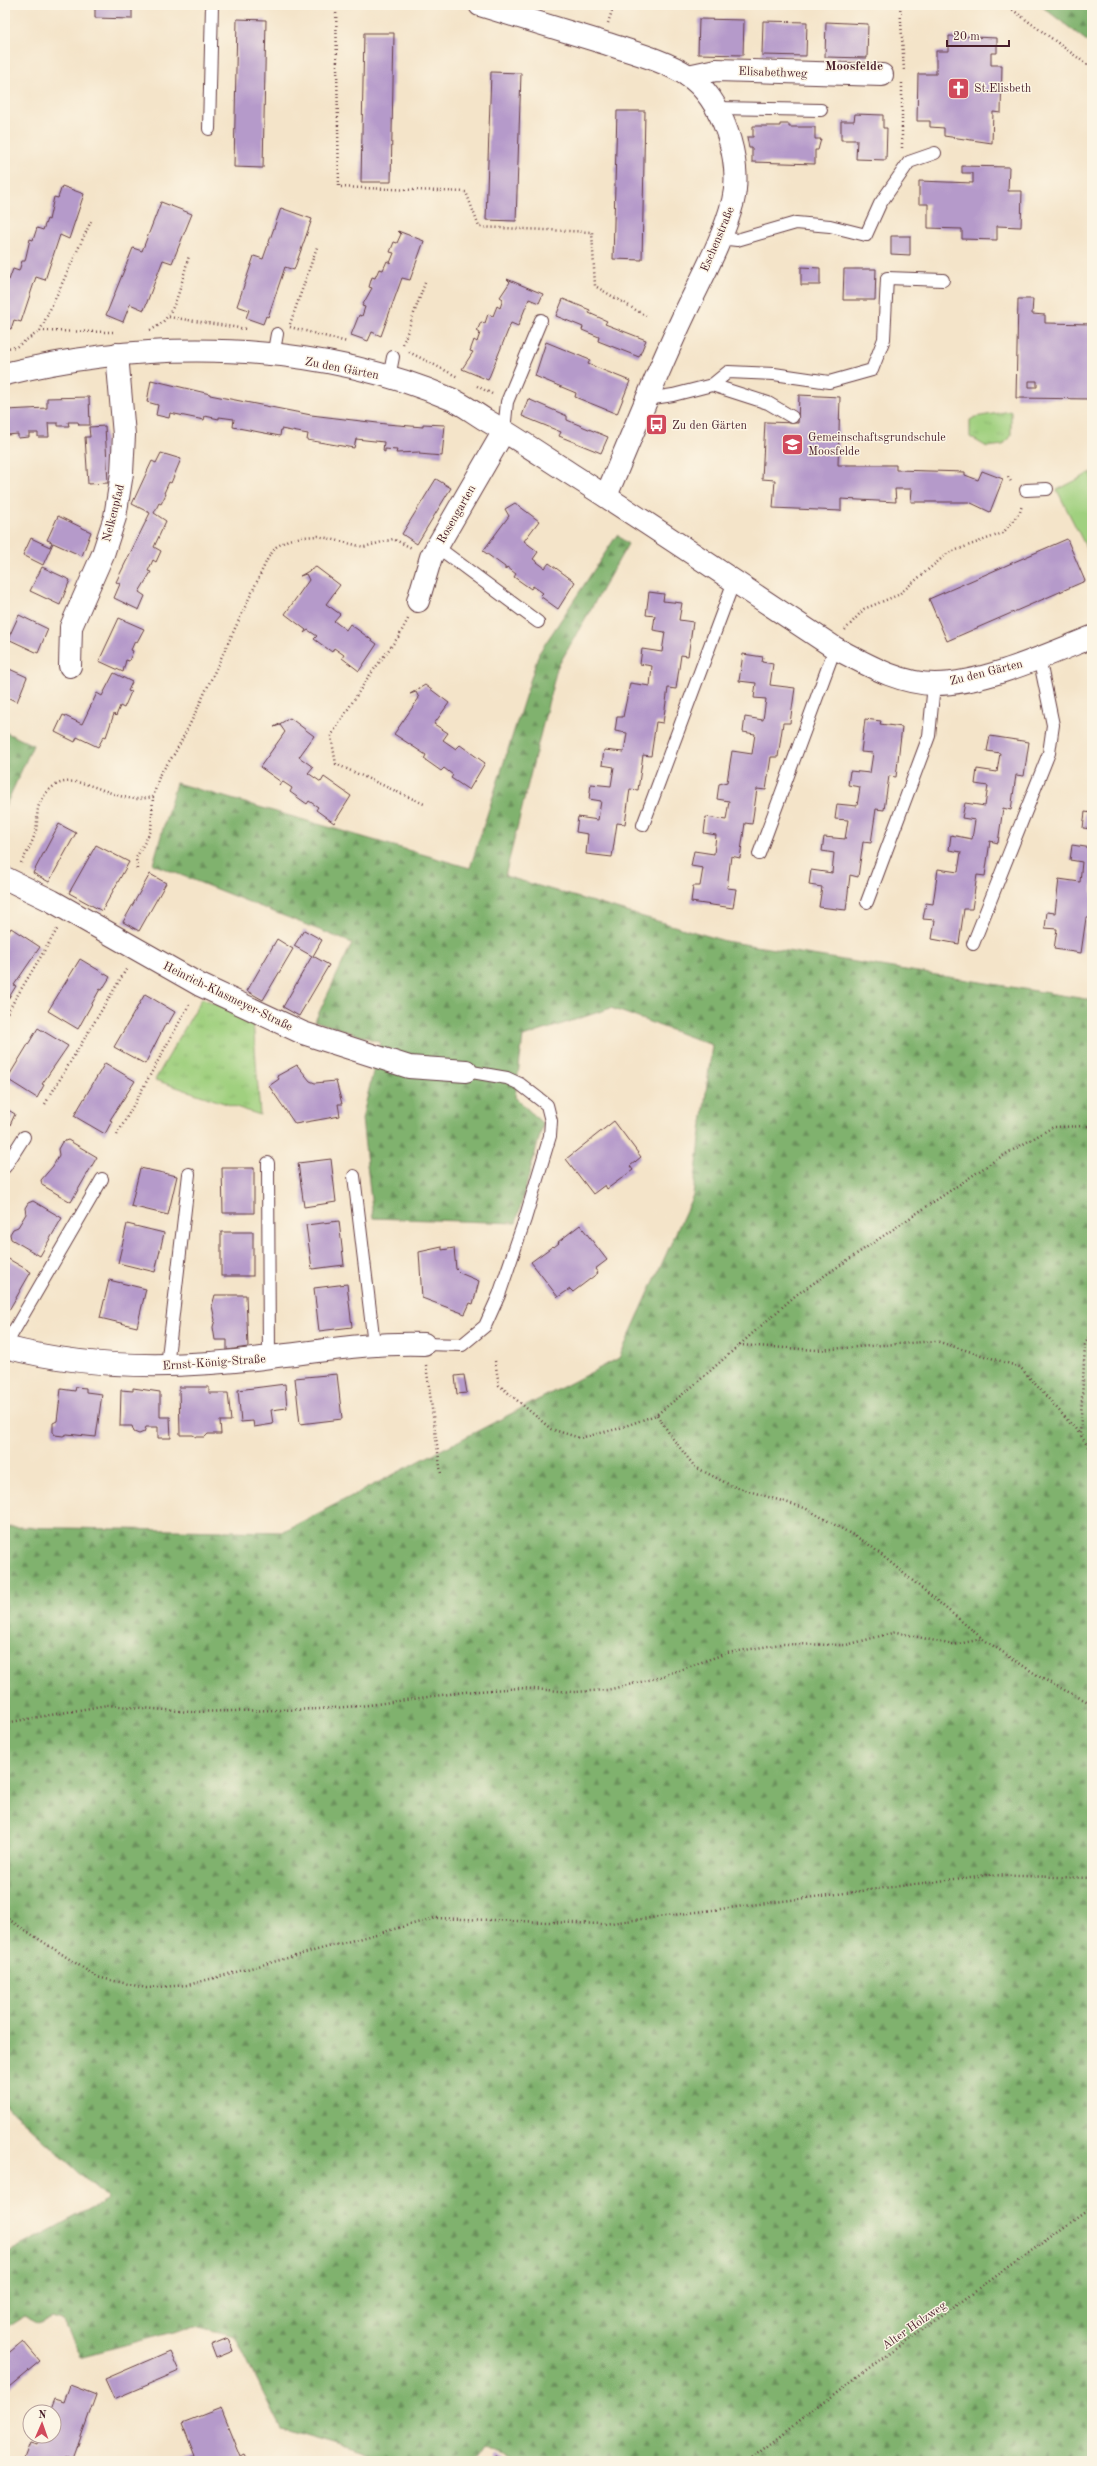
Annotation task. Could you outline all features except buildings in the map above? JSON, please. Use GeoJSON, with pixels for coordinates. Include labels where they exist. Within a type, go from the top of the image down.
{"type":"FeatureCollection","features":[{"type":"Feature","properties":{"kind":"street","name":"Eschenstraße"},"geometry":{"type":"LineString","coordinates":[[480,5],[660,61],[688,76],[718,108],[730,146],[735,175],[733,200],[719,238],[647,399],[606,496]]}},
{"type":"Feature","properties":{"kind":"street","name":"Elisabethweg"},"geometry":{"type":"LineString","coordinates":[[688,76],[716,70],[882,75]]}},
{"type":"Feature","properties":{"kind":"street","name":"Zu den Gärten"},"geometry":{"type":"LineString","coordinates":[[5,374],[84,358],[117,354],[183,350],[273,356],[330,364],[394,362],[606,496],[835,648],[869,666],[894,676],[934,684],[958,682],[1013,668],[1092,637]]}},
{"type":"Feature","properties":{"kind":"street","name":"Nelkenpfad"},"geometry":{"type":"LineString","coordinates":[[70,666],[71,627],[103,554],[115,517],[122,473],[124,435],[117,354]]}},
{"type":"Feature","properties":{"kind":"street","name":"Rosengarten"},"geometry":{"type":"LineString","coordinates":[[418,601],[434,552],[504,431]]}},
{"type":"Feature","properties":{"kind":"street","name":"Heinrich-Klasmeyer-Straße"},"geometry":{"type":"LineString","coordinates":[[8,879],[200,985],[303,1033],[357,1052],[409,1067],[466,1072]]}},
{"type":"Feature","properties":{"kind":"street","name":"Ernst-König-Straße"},"geometry":{"type":"LineString","coordinates":[[5,1346],[37,1355],[79,1362],[133,1366],[167,1366],[269,1358],[374,1344],[424,1344]]}},
{"type":"Feature","properties":{"kind":"lane"},"geometry":{"type":"LineString","coordinates":[[209,129],[212,5]]}},
{"type":"Feature","properties":{"kind":"lane"},"geometry":{"type":"LineString","coordinates":[[718,108],[821,110]]}},
{"type":"Feature","properties":{"kind":"lane"},"geometry":{"type":"LineString","coordinates":[[719,238],[737,240],[796,223],[830,226],[866,235],[880,204],[909,162],[935,153]]}},
{"type":"Feature","properties":{"kind":"lane"},"geometry":{"type":"LineString","coordinates":[[647,399],[673,396],[712,385],[728,372],[774,374],[829,382],[872,370],[884,339],[887,278],[942,280]]}},
{"type":"Feature","properties":{"kind":"lane"},"geometry":{"type":"LineString","coordinates":[[504,431],[507,402],[541,320]]}},
{"type":"Feature","properties":{"kind":"lane"},"geometry":{"type":"LineString","coordinates":[[273,356],[276,334]]}},
{"type":"Feature","properties":{"kind":"lane"},"geometry":{"type":"LineString","coordinates":[[712,385],[768,403],[792,417]]}},
{"type":"Feature","properties":{"kind":"lane"},"geometry":{"type":"LineString","coordinates":[[1026,490],[1047,489]]}},
{"type":"Feature","properties":{"kind":"lane"},"geometry":{"type":"LineString","coordinates":[[434,552],[538,622]]}},
{"type":"Feature","properties":{"kind":"lane"},"geometry":{"type":"LineString","coordinates":[[643,825],[734,581]]}},
{"type":"Feature","properties":{"kind":"lane"},"geometry":{"type":"LineString","coordinates":[[759,854],[835,648]]}},
{"type":"Feature","properties":{"kind":"lane"},"geometry":{"type":"LineString","coordinates":[[973,944],[1049,753],[1053,725],[1039,658]]}},
{"type":"Feature","properties":{"kind":"lane"},"geometry":{"type":"LineString","coordinates":[[867,902],[929,736],[934,684]]}},
{"type":"Feature","properties":{"kind":"lane"},"geometry":{"type":"LineString","coordinates":[[424,1344],[462,1345],[486,1326],[499,1295],[525,1219],[550,1136],[551,1121],[547,1105],[535,1094],[507,1078],[466,1072]]}},
{"type":"Feature","properties":{"kind":"lane"},"geometry":{"type":"LineString","coordinates":[[5,1167],[24,1137]]}},
{"type":"Feature","properties":{"kind":"lane"},"geometry":{"type":"LineString","coordinates":[[268,1163],[269,1358]]}},
{"type":"Feature","properties":{"kind":"lane"},"geometry":{"type":"LineString","coordinates":[[167,1366],[189,1174]]}},
{"type":"Feature","properties":{"kind":"lane"},"geometry":{"type":"LineString","coordinates":[[354,1176],[374,1344]]}},
{"type":"Feature","properties":{"kind":"lane"},"geometry":{"type":"LineString","coordinates":[[5,1346],[102,1179]]}},
{"type":"Feature","properties":{"kind":"path"},"geometry":{"type":"LineString","coordinates":[[336,5],[339,187],[466,192],[479,227],[592,232],[595,286],[646,316]]}},
{"type":"Feature","properties":{"kind":"path"},"geometry":{"type":"LineString","coordinates":[[900,5],[903,40]]}},
{"type":"Feature","properties":{"kind":"path"},"geometry":{"type":"LineString","coordinates":[[1006,5],[1092,68]]}},
{"type":"Feature","properties":{"kind":"path"},"geometry":{"type":"LineString","coordinates":[[902,93],[902,138]]}},
{"type":"Feature","properties":{"kind":"path"},"geometry":{"type":"LineString","coordinates":[[40,331],[92,219]]}},
{"type":"Feature","properties":{"kind":"path"},"geometry":{"type":"LineString","coordinates":[[169,317],[276,334],[290,326],[317,247]]}},
{"type":"Feature","properties":{"kind":"path"},"geometry":{"type":"LineString","coordinates":[[144,332],[158,327],[169,317],[189,256]]}},
{"type":"Feature","properties":{"kind":"path"},"geometry":{"type":"LineString","coordinates":[[394,362],[426,280]]}},
{"type":"Feature","properties":{"kind":"path"},"geometry":{"type":"LineString","coordinates":[[5,348],[16,346],[40,331],[114,332]]}},
{"type":"Feature","properties":{"kind":"path"},"geometry":{"type":"LineString","coordinates":[[405,352],[465,380]]}},
{"type":"Feature","properties":{"kind":"path"},"geometry":{"type":"LineString","coordinates":[[472,384],[507,402]]}},
{"type":"Feature","properties":{"kind":"path"},"geometry":{"type":"LineString","coordinates":[[835,648],[841,635],[864,609],[898,595],[948,553],[1003,533],[1020,512],[1026,490],[1014,487],[1008,477]]}},
{"type":"Feature","properties":{"kind":"path"},"geometry":{"type":"LineString","coordinates":[[137,869],[136,858],[151,832],[153,797],[160,774],[175,753],[268,558],[276,547],[288,540],[318,536],[364,547],[393,539],[434,552]]}},
{"type":"Feature","properties":{"kind":"path"},"geometry":{"type":"LineString","coordinates":[[418,601],[400,636],[367,679],[331,736],[336,764],[424,804]]}},
{"type":"Feature","properties":{"kind":"path"},"geometry":{"type":"LineString","coordinates":[[8,879],[32,842],[36,829],[39,805],[48,790],[63,781],[85,783],[135,799],[153,797]]}},
{"type":"Feature","properties":{"kind":"path"},"geometry":{"type":"LineString","coordinates":[[5,1016],[68,911]]}},
{"type":"Feature","properties":{"kind":"path"},"geometry":{"type":"LineString","coordinates":[[45,1104],[137,951]]}},
{"type":"Feature","properties":{"kind":"path"},"geometry":{"type":"LineString","coordinates":[[117,1135],[200,985]]}},
{"type":"Feature","properties":{"kind":"path"},"geometry":{"type":"LineString","coordinates":[[495,1361],[499,1385],[551,1429],[580,1438],[617,1429],[656,1415],[796,1295],[994,1161],[1053,1127],[1092,1126]]}},
{"type":"Feature","properties":{"kind":"path"},"geometry":{"type":"LineString","coordinates":[[1080,1434],[1085,1345],[1092,1330]]}},
{"type":"Feature","properties":{"kind":"path"},"geometry":{"type":"LineString","coordinates":[[739,1345],[817,1350],[936,1341],[1020,1367],[1080,1434],[1092,1453]]}},
{"type":"Feature","properties":{"kind":"path"},"geometry":{"type":"LineString","coordinates":[[424,1344],[441,1474]]}},
{"type":"Feature","properties":{"kind":"path"},"geometry":{"type":"LineString","coordinates":[[656,1415],[672,1439],[695,1467],[732,1486],[805,1508],[867,1543],[983,1639],[1043,1679],[1092,1704]]}},
{"type":"Feature","properties":{"kind":"path"},"geometry":{"type":"LineString","coordinates":[[5,1723],[107,1705],[190,1712],[321,1709],[369,1705],[464,1692],[520,1688],[573,1692],[607,1690],[658,1678],[727,1653],[781,1644],[846,1645],[896,1632],[953,1645],[983,1639]]}},
{"type":"Feature","properties":{"kind":"path"},"geometry":{"type":"LineString","coordinates":[[5,1917],[97,1977],[146,1988],[188,1985],[435,1918],[603,1924],[986,1875],[1092,1878]]}},
{"type":"Feature","properties":{"kind":"path","name":"Alter Holzweg"},"geometry":{"type":"LineString","coordinates":[[749,2461],[862,2373],[1092,2207]]}},
{"type":"Feature","properties":{"kind":"green space"},"geometry":{"type":"Polygon","coordinates":[[[1040,5],[1092,5],[1092,45],[1040,5]]]}},
{"type":"Feature","properties":{"kind":"green space"},"geometry":{"type":"Polygon","coordinates":[[[1011,411],[1011,435],[1003,445],[987,447],[970,437],[970,420],[975,417],[1011,411]]]}},
{"type":"Feature","properties":{"kind":"green space"},"geometry":{"type":"Polygon","coordinates":[[[1092,472],[1092,559],[1057,490],[1092,472]]]}},
{"type":"Feature","properties":{"kind":"green space"},"geometry":{"type":"Polygon","coordinates":[[[617,535],[628,544],[557,668],[505,876],[725,941],[1092,1000],[1092,2461],[512,2461],[486,2448],[477,2461],[391,2461],[281,2429],[235,2336],[195,2326],[80,2357],[64,2322],[51,2318],[39,2324],[24,2316],[5,2328],[5,2254],[108,2199],[5,2105],[5,1529],[11,1527],[282,1532],[619,1358],[693,1195],[712,1045],[611,1008],[523,1037],[515,1097],[543,1124],[516,1223],[373,1218],[362,1119],[380,1042],[315,1021],[352,943],[153,864],[176,783],[470,868],[539,653],[617,535]]]}},
{"type":"Feature","properties":{"kind":"green space"},"geometry":{"type":"Polygon","coordinates":[[[5,732],[33,745],[5,807],[5,732]]]}},
{"type":"Feature","properties":{"kind":"green space"},"geometry":{"type":"Polygon","coordinates":[[[202,998],[253,1020],[260,1115],[155,1080],[202,998]]]}},
{"type":"Feature","properties":{"kind":"place","name":"St.Elisbeth"},"geometry":{"type":"Point","coordinates":[959,88]}},
{"type":"Feature","properties":{"kind":"place","name":"Zu den Gärten"},"geometry":{"type":"Point","coordinates":[657,425]}},
{"type":"Feature","properties":{"kind":"place","name":"Gemeinschaftsgrundschule Moosfelde"},"geometry":{"type":"Point","coordinates":[793,444]}},
{"type":"Feature","properties":{"kind":"district","name":"Moosfelde"},"geometry":{"type":"Point","coordinates":[854,65]}}]}
